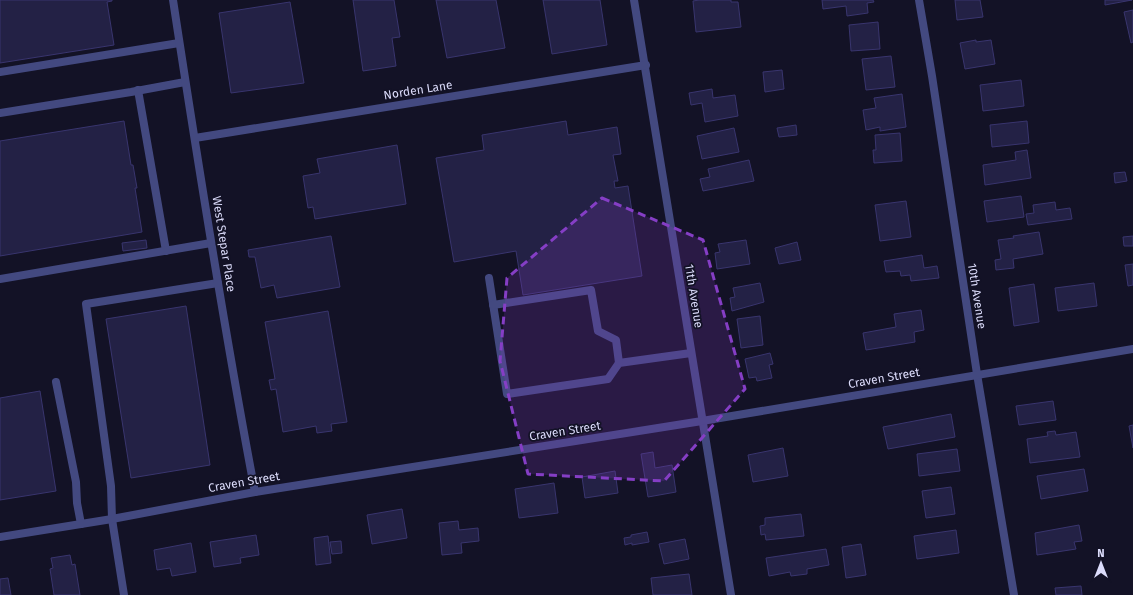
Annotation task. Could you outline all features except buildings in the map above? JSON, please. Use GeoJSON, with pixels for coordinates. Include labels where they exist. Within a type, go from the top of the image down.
{"type":"FeatureCollection","features":[{"type":"Feature","properties":{"kind":"street","name":"West Stepar Place"},"geometry":{"type":"LineString","coordinates":[[173,0],[211,243],[255,492]]}},
{"type":"Feature","properties":{"kind":"street","name":"11th Avenue"},"geometry":{"type":"LineString","coordinates":[[634,0],[646,65],[730,595]]}},
{"type":"Feature","properties":{"kind":"street","name":"10th Avenue"},"geometry":{"type":"LineString","coordinates":[[919,0],[977,374],[1014,595]]}},
{"type":"Feature","properties":{"kind":"street"},"geometry":{"type":"LineString","coordinates":[[0,72],[180,43]]}},
{"type":"Feature","properties":{"kind":"street","name":"Norden Lane"},"geometry":{"type":"LineString","coordinates":[[195,138],[646,65]]}},
{"type":"Feature","properties":{"kind":"street"},"geometry":{"type":"LineString","coordinates":[[0,113],[185,82]]}},
{"type":"Feature","properties":{"kind":"street"},"geometry":{"type":"LineString","coordinates":[[138,90],[166,251]]}},
{"type":"Feature","properties":{"kind":"street"},"geometry":{"type":"LineString","coordinates":[[0,279],[211,243]]}},
{"type":"Feature","properties":{"kind":"street"},"geometry":{"type":"LineString","coordinates":[[489,278],[493,305],[507,394],[608,379],[619,363],[616,340],[598,331],[591,290],[493,305]]}},
{"type":"Feature","properties":{"kind":"street"},"geometry":{"type":"LineString","coordinates":[[124,595],[112,519],[111,486],[86,304],[218,283]]}},
{"type":"Feature","properties":{"kind":"street","name":"Craven Street"},"geometry":{"type":"LineString","coordinates":[[0,537],[112,519],[255,492],[702,421],[1133,348]]}},
{"type":"Feature","properties":{"kind":"street"},"geometry":{"type":"LineString","coordinates":[[619,363],[691,352]]}},
{"type":"Feature","properties":{"kind":"street"},"geometry":{"type":"LineString","coordinates":[[56,382],[76,482],[77,503],[81,524]]}},
{"type":"Feature","properties":{"kind":"highlighted area"},"geometry":{"type":"Polygon","coordinates":[[[602,198],[703,240],[745,389],[664,481],[528,474],[500,361],[507,278],[602,198]]]}}]}
